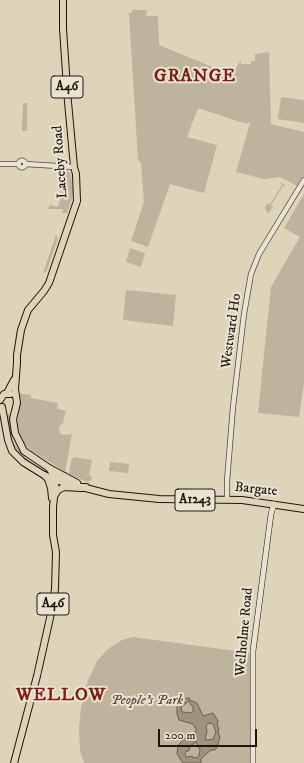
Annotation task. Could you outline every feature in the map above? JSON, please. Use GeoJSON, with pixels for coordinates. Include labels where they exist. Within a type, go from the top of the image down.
{"type":"FeatureCollection","features":[{"type":"Feature","properties":{"kind":"main road","name":"Laceby Road"},"geometry":{"type":"LineString","coordinates":[[2,396],[14,380],[19,338],[28,310],[44,291],[48,283],[77,201],[65,51],[63,0]]}},
{"type":"Feature","properties":{"kind":"main road","name":"Laceby Road"},"geometry":{"type":"LineString","coordinates":[[16,397],[17,357]]}},
{"type":"Feature","properties":{"kind":"main road","name":"A46"},"geometry":{"type":"LineString","coordinates":[[2,396],[13,394],[16,397],[17,403],[15,407]]}},
{"type":"Feature","properties":{"kind":"main road","name":"Bargate"},"geometry":{"type":"LineString","coordinates":[[0,404],[10,446],[18,459],[44,475],[109,494],[146,498],[227,499],[304,509]]}},
{"type":"Feature","properties":{"kind":"main road"},"geometry":{"type":"LineString","coordinates":[[0,404],[9,410],[15,407]]}},
{"type":"Feature","properties":{"kind":"main road","name":"Bargate"},"geometry":{"type":"LineString","coordinates":[[15,407],[13,426],[17,440],[24,452],[49,468],[86,487]]}},
{"type":"Feature","properties":{"kind":"main road"},"geometry":{"type":"LineString","coordinates":[[30,467],[34,459]]}},
{"type":"Feature","properties":{"kind":"main road","name":"A46"},"geometry":{"type":"LineString","coordinates":[[49,468],[56,479],[53,507]]}},
{"type":"Feature","properties":{"kind":"main road","name":"A46"},"geometry":{"type":"LineString","coordinates":[[14,763],[37,676],[54,601],[56,552],[53,536],[53,507],[51,488],[48,479],[44,475]]}},
{"type":"Feature","properties":{"kind":"main road"},"geometry":{"type":"LineString","coordinates":[[51,488],[52,482],[64,476]]}},
{"type":"Feature","properties":{"kind":"main road"},"geometry":{"type":"LineString","coordinates":[[55,495],[58,490],[64,487],[86,487]]}},
{"type":"Feature","properties":{"kind":"main road","name":"Welholme Road"},"geometry":{"type":"LineString","coordinates":[[253,763],[253,651],[271,514],[274,504]]}},
{"type":"Feature","properties":{"kind":"street"},"geometry":{"type":"LineString","coordinates":[[0,164],[18,164],[22,160],[25,164],[74,167]]}},
{"type":"Feature","properties":{"kind":"street","name":"Westward Ho"},"geometry":{"type":"LineString","coordinates":[[227,499],[233,407],[244,314],[251,274],[259,254],[304,180]]}},
{"type":"Feature","properties":{"kind":"green space"},"geometry":{"type":"Polygon","coordinates":[[[132,10],[147,10],[146,16],[158,17],[159,45],[232,75],[240,61],[241,64],[251,64],[251,61],[255,61],[255,54],[269,52],[271,124],[304,132],[304,174],[297,186],[280,177],[264,179],[236,172],[250,123],[248,122],[247,124],[198,108],[187,137],[217,145],[204,193],[170,184],[148,247],[131,241],[144,202],[141,163],[138,160],[129,13],[132,13],[132,10]]]}},
{"type":"Feature","properties":{"kind":"green space"},"geometry":{"type":"Polygon","coordinates":[[[281,97],[304,100],[304,123],[278,119],[281,97]]]}},
{"type":"Feature","properties":{"kind":"green space"},"geometry":{"type":"Polygon","coordinates":[[[23,103],[27,103],[27,131],[22,131],[23,103]]]}},
{"type":"Feature","properties":{"kind":"green space"},"geometry":{"type":"Polygon","coordinates":[[[61,170],[68,171],[71,174],[73,192],[67,213],[62,213],[63,209],[48,209],[50,205],[58,207],[62,192],[61,189],[65,189],[65,187],[61,185],[61,170]]]}},
{"type":"Feature","properties":{"kind":"green space"},"geometry":{"type":"Polygon","coordinates":[[[280,183],[286,186],[283,186],[271,205],[273,207],[268,214],[265,208],[267,203],[270,204],[282,185],[280,183]]]}},
{"type":"Feature","properties":{"kind":"green space"},"geometry":{"type":"Polygon","coordinates":[[[304,194],[304,383],[299,417],[258,413],[271,287],[300,237],[284,228],[304,194]]]}},
{"type":"Feature","properties":{"kind":"green space"},"geometry":{"type":"Polygon","coordinates":[[[56,235],[58,238],[47,270],[43,273],[56,235]]]}},
{"type":"Feature","properties":{"kind":"green space"},"geometry":{"type":"Polygon","coordinates":[[[130,248],[145,253],[141,267],[126,262],[130,248]]]}},
{"type":"Feature","properties":{"kind":"green space"},"geometry":{"type":"Polygon","coordinates":[[[126,290],[176,295],[173,326],[123,320],[126,290]]]}},
{"type":"Feature","properties":{"kind":"green space"},"geometry":{"type":"Polygon","coordinates":[[[17,393],[31,395],[31,398],[58,403],[57,409],[66,411],[63,423],[59,429],[60,433],[63,435],[72,434],[65,472],[32,451],[25,444],[18,429],[17,422],[20,399],[17,393]]]}},
{"type":"Feature","properties":{"kind":"green space"},"geometry":{"type":"Polygon","coordinates":[[[4,414],[11,414],[10,428],[13,441],[21,453],[30,461],[29,465],[12,449],[4,414]]]}},
{"type":"Feature","properties":{"kind":"green space"},"geometry":{"type":"Polygon","coordinates":[[[74,457],[92,460],[89,475],[92,477],[91,480],[87,482],[69,474],[71,461],[74,457]]]}},
{"type":"Feature","properties":{"kind":"green space"},"geometry":{"type":"Polygon","coordinates":[[[110,462],[129,464],[128,473],[109,471],[110,462]]]}},
{"type":"Feature","properties":{"kind":"green space","name":"People's Park"},"geometry":{"type":"Polygon","coordinates":[[[133,637],[250,653],[250,763],[84,763],[80,751],[79,728],[81,708],[87,683],[97,661],[108,649],[122,640],[133,637]]]}},
{"type":"Feature","properties":{"kind":"shaded area"},"geometry":{"type":"Polygon","coordinates":[[[189,698],[197,703],[203,716],[213,713],[218,721],[217,725],[219,728],[218,732],[220,737],[217,747],[201,759],[201,763],[183,763],[177,754],[178,746],[181,742],[184,739],[193,737],[196,732],[193,724],[179,720],[177,706],[182,699],[189,698]],[[189,701],[181,707],[182,712],[193,712],[193,707],[189,701]],[[209,723],[206,726],[207,731],[205,739],[213,739],[216,732],[213,724],[209,723]],[[196,742],[190,746],[189,751],[186,751],[185,753],[186,757],[190,756],[196,758],[199,756],[200,750],[196,742]]]}},
{"type":"Feature","properties":{"kind":"district","name":"GRANGE"},"geometry":{"type":"Point","coordinates":[195,77]}},
{"type":"Feature","properties":{"kind":"district","name":"WELLOW"},"geometry":{"type":"Point","coordinates":[61,696]}}]}
